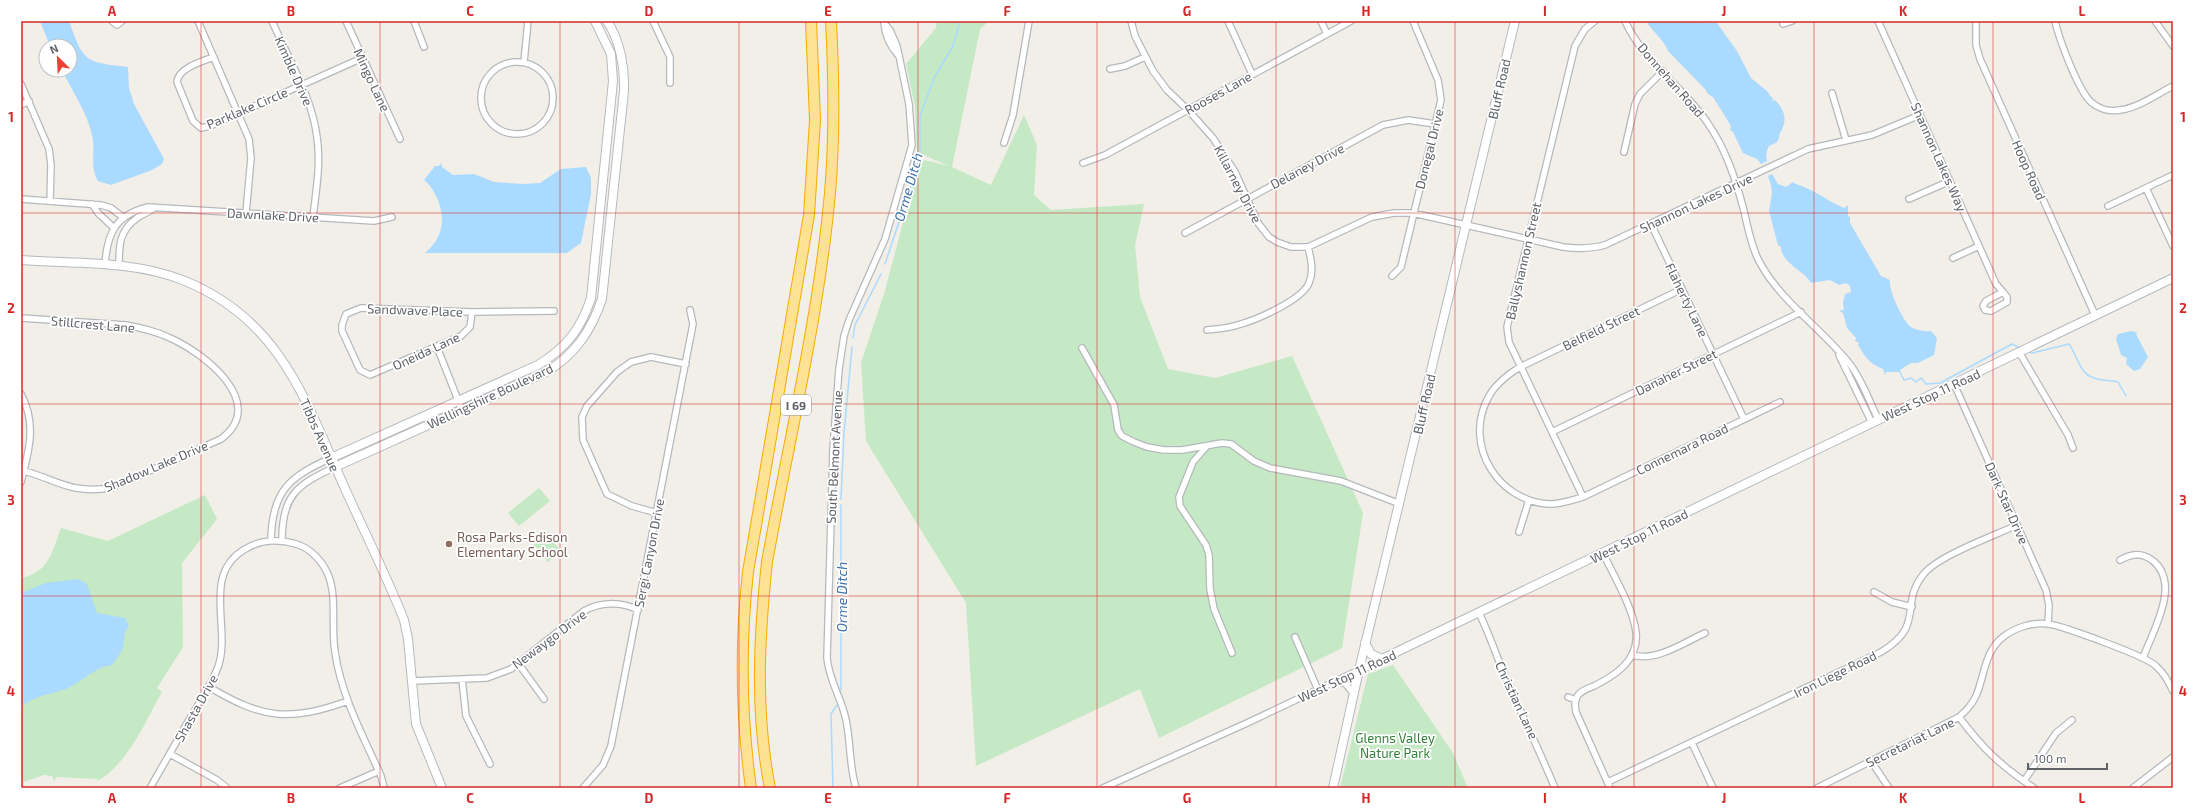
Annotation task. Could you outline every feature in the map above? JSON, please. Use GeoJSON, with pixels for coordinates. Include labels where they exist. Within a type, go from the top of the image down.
{"type":"FeatureCollection","features":[{"type":"Feature","properties":{"kind":"highway","name":"I 69"},"geometry":{"type":"LineString","coordinates":[[751,788],[741,660],[743,617],[749,565],[809,215],[815,120],[811,21]]}},
{"type":"Feature","properties":{"kind":"highway","name":"I 69"},"geometry":{"type":"LineString","coordinates":[[770,788],[762,741],[760,690],[763,598],[767,562],[825,242],[834,137],[834,77],[831,21]]}},
{"type":"Feature","properties":{"kind":"street"},"geometry":{"type":"LineString","coordinates":[[112,21],[117,25],[122,21]]}},
{"type":"Feature","properties":{"kind":"street"},"geometry":{"type":"LineString","coordinates":[[198,21],[248,133],[251,149],[246,213]]}},
{"type":"Feature","properties":{"kind":"street","name":"Kimble Drive"},"geometry":{"type":"LineString","coordinates":[[272,21],[312,112],[318,141],[318,168],[313,217]]}},
{"type":"Feature","properties":{"kind":"street","name":"Mingo Lane"},"geometry":{"type":"LineString","coordinates":[[346,21],[400,138]]}},
{"type":"Feature","properties":{"kind":"street"},"geometry":{"type":"LineString","coordinates":[[414,21],[424,48]]}},
{"type":"Feature","properties":{"kind":"street"},"geometry":{"type":"LineString","coordinates":[[524,62],[528,21]]}},
{"type":"Feature","properties":{"kind":"street","name":"Wellingshire Boulevard"},"geometry":{"type":"LineString","coordinates":[[271,540],[273,514],[286,486],[301,473],[548,359],[571,340],[587,313],[591,298],[614,74],[611,54],[595,21]]}},
{"type":"Feature","properties":{"kind":"street","name":"Wellingshire Boulevard"},"geometry":{"type":"LineString","coordinates":[[282,540],[283,514],[292,494],[305,482],[558,365],[584,339],[595,321],[602,299],[625,78],[618,47],[612,29],[607,21]]}},
{"type":"Feature","properties":{"kind":"street"},"geometry":{"type":"LineString","coordinates":[[653,21],[670,57],[670,84]]}},
{"type":"Feature","properties":{"kind":"street"},"geometry":{"type":"LineString","coordinates":[[1004,143],[1013,115],[1030,21]]}},
{"type":"Feature","properties":{"kind":"street","name":"Killarney Drive"},"geometry":{"type":"LineString","coordinates":[[1131,21],[1144,57],[1167,90],[1188,110],[1225,155],[1258,223],[1269,236],[1277,242],[1291,247],[1308,247],[1372,217],[1394,212],[1413,213],[1466,224]]}},
{"type":"Feature","properties":{"kind":"street"},"geometry":{"type":"LineString","coordinates":[[1228,21],[1252,74]]}},
{"type":"Feature","properties":{"kind":"street"},"geometry":{"type":"LineString","coordinates":[[1321,21],[1327,34]]}},
{"type":"Feature","properties":{"kind":"street","name":"Rooses Lane"},"geometry":{"type":"LineString","coordinates":[[1083,163],[1105,155],[1351,21]]}},
{"type":"Feature","properties":{"kind":"street","name":"Donegal Drive"},"geometry":{"type":"LineString","coordinates":[[1392,276],[1401,267],[1441,100],[1438,80],[1413,21]]}},
{"type":"Feature","properties":{"kind":"street","name":"Bluff Road"},"geometry":{"type":"LineString","coordinates":[[1333,788],[1353,693],[1400,504],[1515,21]]}},
{"type":"Feature","properties":{"kind":"street","name":"Ballyshannon Street"},"geometry":{"type":"LineString","coordinates":[[1583,497],[1520,367],[1509,342],[1507,327],[1575,46],[1585,29],[1595,21]]}},
{"type":"Feature","properties":{"kind":"street","name":"Donnehan Road"},"geometry":{"type":"LineString","coordinates":[[1625,21],[1637,41],[1692,102],[1708,123],[1722,147],[1736,183],[1758,260],[1771,281],[1831,343],[1856,373],[1875,421]]}},
{"type":"Feature","properties":{"kind":"street"},"geometry":{"type":"LineString","coordinates":[[1783,24],[1792,21]]}},
{"type":"Feature","properties":{"kind":"street","name":"Shannon Lakes Way"},"geometry":{"type":"LineString","coordinates":[[1878,21],[1996,284],[2003,292]]}},
{"type":"Feature","properties":{"kind":"street","name":"Hoop Road"},"geometry":{"type":"LineString","coordinates":[[1976,21],[1976,45],[1980,59],[2095,315]]}},
{"type":"Feature","properties":{"kind":"street"},"geometry":{"type":"LineString","coordinates":[[2055,21],[2059,37],[2083,92],[2091,102],[2099,107],[2109,110],[2121,110],[2173,86]]}},
{"type":"Feature","properties":{"kind":"street"},"geometry":{"type":"LineString","coordinates":[[2155,21],[2173,46]]}},
{"type":"Feature","properties":{"kind":"street","name":"South Belmont Avenue"},"geometry":{"type":"LineString","coordinates":[[856,788],[851,765],[846,717],[831,681],[827,658],[836,394],[847,324],[880,253],[894,215],[910,155],[912,135],[908,94],[898,55],[885,32],[883,22]]}},
{"type":"Feature","properties":{"kind":"street","name":"Parklake Circle"},"geometry":{"type":"LineString","coordinates":[[214,56],[182,72],[177,78],[177,82],[193,121],[201,128],[239,113],[362,58]]}},
{"type":"Feature","properties":{"kind":"street"},"geometry":{"type":"LineString","coordinates":[[1110,69],[1125,66],[1144,57]]}},
{"type":"Feature","properties":{"kind":"street"},"geometry":{"type":"LineString","coordinates":[[524,62],[537,68],[548,79],[553,94],[552,102],[547,117],[538,127],[520,133],[511,133],[498,128],[487,118],[483,110],[481,90],[487,78],[497,68],[505,63],[524,62]]}},
{"type":"Feature","properties":{"kind":"street"},"geometry":{"type":"LineString","coordinates":[[1624,152],[1635,104],[1640,94],[1663,71]]}},
{"type":"Feature","properties":{"kind":"street"},"geometry":{"type":"LineString","coordinates":[[21,84],[50,152],[50,201]]}},
{"type":"Feature","properties":{"kind":"street"},"geometry":{"type":"LineString","coordinates":[[1832,94],[1843,126],[1846,140]]}},
{"type":"Feature","properties":{"kind":"street"},"geometry":{"type":"LineString","coordinates":[[21,105],[29,101]]}},
{"type":"Feature","properties":{"kind":"street","name":"Shannon Lakes Drive"},"geometry":{"type":"LineString","coordinates":[[1466,224],[1563,247],[1581,249],[1593,248],[1605,245],[1808,149],[1883,132],[1920,115]]}},
{"type":"Feature","properties":{"kind":"street","name":"Delaney Drive"},"geometry":{"type":"LineString","coordinates":[[1185,233],[1383,125],[1408,120],[1435,124]]}},
{"type":"Feature","properties":{"kind":"street"},"geometry":{"type":"LineString","coordinates":[[2108,206],[2173,175]]}},
{"type":"Feature","properties":{"kind":"street"},"geometry":{"type":"LineString","coordinates":[[1909,199],[1950,181]]}},
{"type":"Feature","properties":{"kind":"street"},"geometry":{"type":"LineString","coordinates":[[2146,188],[2173,246]]}},
{"type":"Feature","properties":{"kind":"street"},"geometry":{"type":"LineString","coordinates":[[21,199],[92,204],[109,207],[122,219],[127,227]]}},
{"type":"Feature","properties":{"kind":"street"},"geometry":{"type":"LineString","coordinates":[[92,204],[98,213],[114,228]]}},
{"type":"Feature","properties":{"kind":"street"},"geometry":{"type":"LineString","coordinates":[[119,266],[120,239],[127,227],[154,208]]}},
{"type":"Feature","properties":{"kind":"street","name":"Dawnlake Drive"},"geometry":{"type":"LineString","coordinates":[[105,265],[107,245],[114,228],[122,219],[138,210],[154,208],[374,221],[392,217]]}},
{"type":"Feature","properties":{"kind":"street","name":"Flaherty Lane"},"geometry":{"type":"LineString","coordinates":[[1650,224],[1744,419]]}},
{"type":"Feature","properties":{"kind":"street"},"geometry":{"type":"LineString","coordinates":[[1953,258],[1979,246]]}},
{"type":"Feature","properties":{"kind":"street"},"geometry":{"type":"LineString","coordinates":[[1208,330],[1227,328],[1243,324],[1294,300],[1303,292],[1312,274],[1312,262],[1308,247]]}},
{"type":"Feature","properties":{"kind":"street","name":"Tibbs Avenue"},"geometry":{"type":"LineString","coordinates":[[21,260],[119,266],[134,268],[185,281],[218,298],[247,320],[270,343],[291,372],[404,620],[408,639],[416,724],[442,788]]}},
{"type":"Feature","properties":{"kind":"street","name":"West Stop 11 Road"},"geometry":{"type":"LineString","coordinates":[[1103,788],[1318,690],[2173,278]]}},
{"type":"Feature","properties":{"kind":"street","name":"Belfield Street"},"geometry":{"type":"LineString","coordinates":[[1529,500],[1512,492],[1497,478],[1485,459],[1480,440],[1481,417],[1488,398],[1500,382],[1520,367],[1682,289]]}},
{"type":"Feature","properties":{"kind":"street","name":"Sandwave Place"},"geometry":{"type":"LineString","coordinates":[[366,374],[357,366],[342,331],[343,319],[350,311],[361,308],[472,312],[554,312]]}},
{"type":"Feature","properties":{"kind":"street","name":"Sergi Canyon Drive"},"geometry":{"type":"LineString","coordinates":[[583,788],[603,765],[611,746],[686,364],[693,324],[690,310]]}},
{"type":"Feature","properties":{"kind":"street","name":"Oneida Lane"},"geometry":{"type":"LineString","coordinates":[[366,374],[378,372],[437,347],[466,332],[470,327],[472,312]]}},
{"type":"Feature","properties":{"kind":"street","name":"Danaher Street"},"geometry":{"type":"LineString","coordinates":[[1552,432],[1801,312]]}},
{"type":"Feature","properties":{"kind":"street","name":"Stillcrest Lane"},"geometry":{"type":"LineString","coordinates":[[21,318],[126,325],[142,328],[170,338],[200,355],[229,384],[237,401],[236,419]]}},
{"type":"Feature","properties":{"kind":"street"},"geometry":{"type":"LineString","coordinates":[[437,347],[462,410]]}},
{"type":"Feature","properties":{"kind":"street"},"geometry":{"type":"LineString","coordinates":[[1082,348],[1114,405],[1118,430],[1122,436],[1147,448],[1164,450],[1182,450],[1222,443],[1231,444],[1254,461],[1270,468],[1341,481],[1400,504]]}},
{"type":"Feature","properties":{"kind":"street"},"geometry":{"type":"LineString","coordinates":[[2019,352],[2068,435],[2073,448]]}},
{"type":"Feature","properties":{"kind":"street"},"geometry":{"type":"LineString","coordinates":[[657,513],[615,500],[607,494],[583,440],[582,417],[587,406],[617,372],[631,362],[651,357],[686,364]]}},
{"type":"Feature","properties":{"kind":"street","name":"Dark Star Drive"},"geometry":{"type":"LineString","coordinates":[[1954,384],[2046,590],[2049,605],[2048,624]]}},
{"type":"Feature","properties":{"kind":"street"},"geometry":{"type":"LineString","coordinates":[[21,394],[29,413],[31,431],[22,470],[21,482]]}},
{"type":"Feature","properties":{"kind":"street","name":"Connemara Road"},"geometry":{"type":"LineString","coordinates":[[1529,500],[1552,504],[1564,503],[1583,497],[1780,402]]}},
{"type":"Feature","properties":{"kind":"street","name":"Shadow Lake Drive"},"geometry":{"type":"LineString","coordinates":[[22,470],[76,489],[96,490],[111,488],[221,439],[230,431],[236,419]]}},
{"type":"Feature","properties":{"kind":"street"},"geometry":{"type":"LineString","coordinates":[[1206,446],[1193,462],[1179,497],[1180,506],[1206,545],[1209,556],[1210,589],[1214,609],[1232,653]]}},
{"type":"Feature","properties":{"kind":"street"},"geometry":{"type":"LineString","coordinates":[[1519,532],[1529,500]]}},
{"type":"Feature","properties":{"kind":"street","name":"Iron Liege Road"},"geometry":{"type":"LineString","coordinates":[[1609,785],[1692,743],[1881,652],[1896,643],[1904,634],[1910,620],[1916,585],[1932,566],[2017,525]]}},
{"type":"Feature","properties":{"kind":"street","name":"Shasta Drive"},"geometry":{"type":"LineString","coordinates":[[150,788],[209,688],[218,666],[221,651],[219,597],[224,574],[230,562],[243,550],[254,544],[271,540],[282,540],[299,544],[312,552],[322,564],[329,577],[332,592],[335,652],[348,701],[379,771],[384,788]]}},
{"type":"Feature","properties":{"kind":"street"},"geometry":{"type":"LineString","coordinates":[[1603,553],[1633,618],[1636,633],[1632,655],[1618,673],[1581,692],[1576,700],[1576,712],[1609,785]]}},
{"type":"Feature","properties":{"kind":"street"},"geometry":{"type":"LineString","coordinates":[[2120,560],[2129,555],[2138,554],[2148,557],[2157,564],[2166,582],[2164,601],[2143,658]]}},
{"type":"Feature","properties":{"kind":"street"},"geometry":{"type":"LineString","coordinates":[[1874,592],[1892,602],[1912,606]]}},
{"type":"Feature","properties":{"kind":"street","name":"Newaygo Drive"},"geometry":{"type":"LineString","coordinates":[[412,681],[487,678],[512,669],[584,611],[594,606],[607,604],[632,607],[638,610]]}},
{"type":"Feature","properties":{"kind":"street","name":"Christian Lane"},"geometry":{"type":"LineString","coordinates":[[1479,613],[1490,637],[1502,670],[1543,757],[1555,788]]}},
{"type":"Feature","properties":{"kind":"street","name":"Secretariat Lane"},"geometry":{"type":"LineString","coordinates":[[1817,788],[1959,717],[1972,704],[1976,695],[1985,661],[1997,643],[2017,628],[2031,624],[2048,624],[2062,627],[2143,658],[2155,665],[2166,677],[2173,691]]}},
{"type":"Feature","properties":{"kind":"street"},"geometry":{"type":"LineString","coordinates":[[1632,655],[1647,658],[1656,656],[1705,633]]}},
{"type":"Feature","properties":{"kind":"street"},"geometry":{"type":"LineString","coordinates":[[1295,637],[1318,690]]}},
{"type":"Feature","properties":{"kind":"street"},"geometry":{"type":"LineString","coordinates":[[1365,643],[1371,654],[1382,659]]}},
{"type":"Feature","properties":{"kind":"street"},"geometry":{"type":"LineString","coordinates":[[518,663],[544,698]]}},
{"type":"Feature","properties":{"kind":"street"},"geometry":{"type":"LineString","coordinates":[[462,679],[466,716],[490,764]]}},
{"type":"Feature","properties":{"kind":"street"},"geometry":{"type":"LineString","coordinates":[[1335,681],[1345,683],[1353,693]]}},
{"type":"Feature","properties":{"kind":"street"},"geometry":{"type":"LineString","coordinates":[[209,688],[237,704],[263,712],[281,715],[317,712],[348,701]]}},
{"type":"Feature","properties":{"kind":"street"},"geometry":{"type":"LineString","coordinates":[[1568,697],[1576,700]]}},
{"type":"Feature","properties":{"kind":"street"},"geometry":{"type":"LineString","coordinates":[[1959,717],[1990,755],[2034,788]]}},
{"type":"Feature","properties":{"kind":"street"},"geometry":{"type":"LineString","coordinates":[[2024,781],[2056,733],[2072,720]]}},
{"type":"Feature","properties":{"kind":"street"},"geometry":{"type":"LineString","coordinates":[[1692,743],[1713,788]]}},
{"type":"Feature","properties":{"kind":"street"},"geometry":{"type":"LineString","coordinates":[[170,754],[217,780],[227,788]]}},
{"type":"Feature","properties":{"kind":"street"},"geometry":{"type":"LineString","coordinates":[[2133,788],[2173,757]]}},
{"type":"Feature","properties":{"kind":"street"},"geometry":{"type":"LineString","coordinates":[[1871,761],[1889,788]]}},
{"type":"Feature","properties":{"kind":"street"},"geometry":{"type":"LineString","coordinates":[[340,788],[379,771]]}},
{"type":"Feature","properties":{"kind":"green space"},"geometry":{"type":"Polygon","coordinates":[[[937,21],[989,21],[980,29],[952,167],[991,185],[1024,115],[1037,145],[1034,195],[1051,210],[1144,204],[1135,245],[1140,297],[1168,369],[1215,378],[1292,356],[1363,513],[1342,648],[1159,738],[1140,689],[976,766],[966,603],[866,441],[861,363],[884,294],[920,159],[949,166],[917,152],[915,107],[906,64],[936,28],[937,21]]]}},
{"type":"Feature","properties":{"kind":"green space"},"geometry":{"type":"Polygon","coordinates":[[[539,488],[550,501],[519,526],[508,513],[539,488]]]}},
{"type":"Feature","properties":{"kind":"green space"},"geometry":{"type":"Polygon","coordinates":[[[205,495],[217,519],[182,563],[183,647],[157,688],[162,692],[127,754],[108,774],[97,781],[97,779],[57,777],[54,781],[52,776],[44,775],[23,782],[24,786],[21,788],[21,578],[31,575],[44,566],[52,552],[61,528],[108,541],[205,495]]]}},
{"type":"Feature","properties":{"kind":"green space"},"geometry":{"type":"Polygon","coordinates":[[[543,530],[561,551],[548,562],[531,541],[543,530]]]}},
{"type":"Feature","properties":{"kind":"green space","name":"Glenns Valley Nature Park"},"geometry":{"type":"Polygon","coordinates":[[[1393,665],[1453,753],[1468,788],[1340,788],[1368,674],[1393,665]]]}},
{"type":"Feature","properties":{"kind":"water"},"geometry":{"type":"Polygon","coordinates":[[[40,21],[69,21],[75,38],[47,38],[40,21]]]}},
{"type":"Feature","properties":{"kind":"water"},"geometry":{"type":"Polygon","coordinates":[[[1646,21],[1717,23],[1737,51],[1751,78],[1768,92],[1773,98],[1772,101],[1775,100],[1783,111],[1785,119],[1784,124],[1777,142],[1769,146],[1766,156],[1767,161],[1761,164],[1757,159],[1743,153],[1733,132],[1730,130],[1731,126],[1713,97],[1708,94],[1705,89],[1668,51],[1664,43],[1646,21]]]}},
{"type":"Feature","properties":{"kind":"water"},"geometry":{"type":"Polygon","coordinates":[[[78,45],[88,58],[94,61],[103,64],[128,67],[129,88],[134,104],[164,159],[162,164],[152,170],[111,185],[98,181],[93,164],[92,135],[83,110],[66,78],[78,78],[78,45]]]}},
{"type":"Feature","properties":{"kind":"water"},"geometry":{"type":"Polygon","coordinates":[[[441,163],[442,167],[453,175],[474,174],[494,182],[523,184],[540,183],[561,169],[586,167],[591,178],[591,194],[581,243],[567,253],[425,253],[436,241],[442,221],[440,206],[437,198],[430,186],[424,180],[435,166],[439,166],[441,163]]]}},
{"type":"Feature","properties":{"kind":"water"},"geometry":{"type":"Polygon","coordinates":[[[1772,174],[1778,184],[1786,187],[1793,182],[1844,208],[1848,205],[1848,217],[1850,216],[1850,223],[1881,276],[1890,280],[1891,291],[1904,319],[1911,327],[1931,331],[1937,338],[1934,355],[1918,363],[1911,363],[1900,370],[1900,372],[1886,372],[1885,375],[1883,369],[1868,359],[1858,345],[1859,343],[1855,341],[1856,338],[1847,328],[1843,313],[1839,311],[1844,310],[1843,303],[1845,294],[1851,292],[1850,286],[1846,283],[1839,285],[1830,280],[1811,283],[1804,275],[1789,263],[1782,253],[1781,247],[1778,245],[1769,211],[1772,194],[1768,176],[1772,174]]]}},
{"type":"Feature","properties":{"kind":"water"},"geometry":{"type":"Polygon","coordinates":[[[2132,331],[2138,333],[2136,334],[2148,357],[2140,369],[2134,371],[2126,364],[2127,358],[2121,355],[2116,339],[2118,334],[2132,331]]]}},
{"type":"Feature","properties":{"kind":"water"},"geometry":{"type":"Polygon","coordinates":[[[78,579],[87,584],[97,613],[125,618],[129,626],[125,632],[123,649],[112,665],[106,666],[94,672],[66,689],[31,700],[21,707],[21,593],[46,583],[78,579]]]}},
{"type":"Feature","properties":{"kind":"waterway","name":"Orme Ditch"},"geometry":{"type":"LineString","coordinates":[[885,264],[920,159],[920,116],[934,78],[953,46],[960,21]]}},
{"type":"Feature","properties":{"kind":"waterway","name":"Orme Ditch"},"geometry":{"type":"LineString","coordinates":[[853,338],[855,325],[881,274]]}},
{"type":"Feature","properties":{"kind":"waterway"},"geometry":{"type":"LineString","coordinates":[[1900,372],[1904,380],[1911,378],[1916,382],[1921,378],[1926,384],[1940,383],[2012,344],[2020,348]]}},
{"type":"Feature","properties":{"kind":"waterway"},"geometry":{"type":"LineString","coordinates":[[2029,352],[2032,353],[2069,344],[2082,368],[2089,376],[2097,379],[2118,382],[2126,396]]}},
{"type":"Feature","properties":{"kind":"waterway","name":"Orme Ditch"},"geometry":{"type":"LineString","coordinates":[[841,499],[844,433],[852,347]]}},
{"type":"Feature","properties":{"kind":"waterway","name":"Orme Ditch"},"geometry":{"type":"LineString","coordinates":[[841,505],[841,690]]}},
{"type":"Feature","properties":{"kind":"waterway","name":"Orme Ditch"},"geometry":{"type":"LineString","coordinates":[[833,788],[831,714],[837,705]]}},
{"type":"Feature","properties":{"kind":"place","name":"Rosa Parks-Edison Elementary School"},"geometry":{"type":"Point","coordinates":[449,544]}}]}
